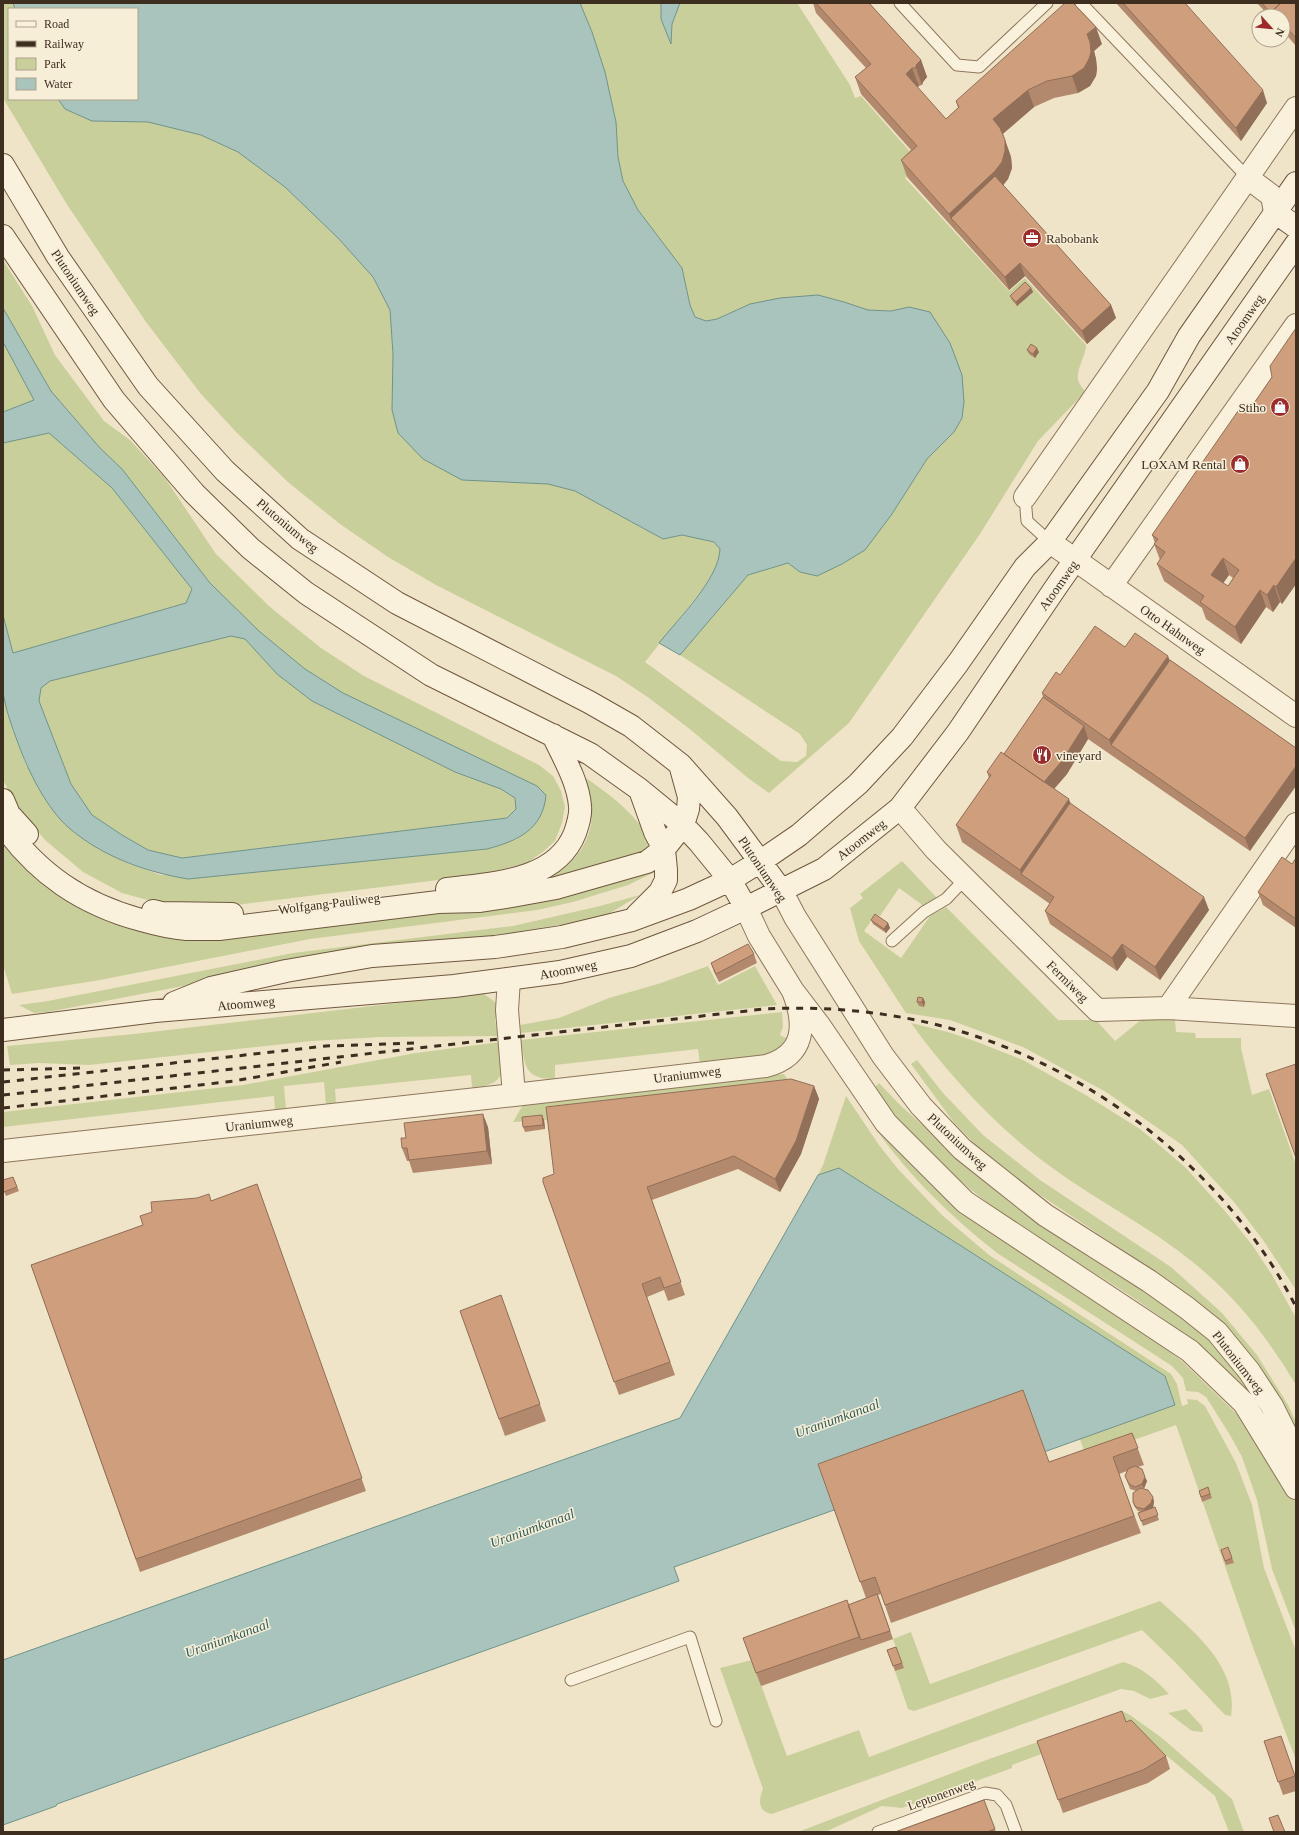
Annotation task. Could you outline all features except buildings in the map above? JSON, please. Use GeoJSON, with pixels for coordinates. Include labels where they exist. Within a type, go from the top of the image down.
{"type":"FeatureCollection","features":[{"type":"Feature","properties":{"kind":"street"},"geometry":{"type":"LineString","coordinates":[[1025,497],[1296,108]]}},
{"type":"Feature","properties":{"kind":"street","name":"Plutoniumweg"},"geometry":{"type":"LineString","coordinates":[[3,165],[58,257],[148,386],[225,471],[294,534],[397,603],[589,702],[631,726],[681,765],[727,817],[761,861],[780,890],[794,917],[883,1056],[921,1106],[962,1149],[1040,1211],[1149,1281],[1187,1308],[1216,1332],[1249,1371],[1272,1406],[1296,1454]]}},
{"type":"Feature","properties":{"kind":"street"},"geometry":{"type":"LineString","coordinates":[[1248,178],[1272,196],[1276,212],[1296,227]]}},
{"type":"Feature","properties":{"kind":"street","name":"Atoomweg"},"geometry":{"type":"LineString","coordinates":[[155,1011],[211,988],[286,971],[372,956],[510,944],[562,936],[632,920],[688,899],[730,880],[799,835],[858,784],[902,738],[958,663],[1026,567],[1050,542],[1158,391],[1189,336],[1296,182]]}},
{"type":"Feature","properties":{"kind":"street","name":"Plutoniumweg"},"geometry":{"type":"LineString","coordinates":[[3,236],[114,400],[194,493],[250,548],[306,594],[430,675],[590,754],[639,789],[683,825],[730,880],[746,908],[759,936],[793,992],[819,1025],[886,1123],[965,1202],[1190,1351],[1244,1403],[1296,1488]]}},
{"type":"Feature","properties":{"kind":"street","name":"Atoomweg"},"geometry":{"type":"LineString","coordinates":[[4,1028],[155,1011],[509,979],[560,972],[631,956],[697,931],[824,869],[900,808],[958,732],[1075,560],[1296,244]]}},
{"type":"Feature","properties":{"kind":"street"},"geometry":{"type":"LineString","coordinates":[[1112,586],[1296,325]]}},
{"type":"Feature","properties":{"kind":"street","name":"Otto Hahnweg"},"geometry":{"type":"LineString","coordinates":[[1050,542],[1296,716]]}},
{"type":"Feature","properties":{"kind":"street","name":"Wolfgang Pauliweg"},"geometry":{"type":"LineString","coordinates":[[3,800],[9,814],[50,860],[86,885],[121,902],[161,913],[236,914],[514,880],[541,868],[565,850],[573,838],[578,823],[580,807],[568,767],[553,735]]}},
{"type":"Feature","properties":{"kind":"street"},"geometry":{"type":"LineString","coordinates":[[681,765],[689,797],[688,809],[683,825]]}},
{"type":"Feature","properties":{"kind":"street"},"geometry":{"type":"LineString","coordinates":[[632,920],[660,892],[666,880],[664,849],[655,832],[639,789]]}},
{"type":"Feature","properties":{"kind":"street","name":"Fermiweg"},"geometry":{"type":"LineString","coordinates":[[900,808],[936,850],[1097,1010],[1168,1008],[1296,1016]]}},
{"type":"Feature","properties":{"kind":"street"},"geometry":{"type":"LineString","coordinates":[[1168,1008],[1296,824]]}},
{"type":"Feature","properties":{"kind":"street","name":"Wolfgang Pauliweg"},"geometry":{"type":"LineString","coordinates":[[3,825],[18,846],[51,877],[77,895],[120,915],[155,924],[184,929],[219,928],[438,902],[480,900],[556,888],[646,862],[664,849],[683,825]]}},
{"type":"Feature","properties":{"kind":"street"},"geometry":{"type":"LineString","coordinates":[[509,979],[507,1010],[514,1095]]}},
{"type":"Feature","properties":{"kind":"street","name":"Uraniumweg"},"geometry":{"type":"LineString","coordinates":[[3,1151],[766,1066],[773,1064],[789,1054],[797,1045],[802,1022],[801,1012],[793,992]]}},
{"type":"Feature","properties":{"kind":"lane"},"geometry":{"type":"LineString","coordinates":[[900,3],[957,64],[978,67],[1047,3]]}},
{"type":"Feature","properties":{"kind":"lane"},"geometry":{"type":"LineString","coordinates":[[1081,3],[1248,178]]}},
{"type":"Feature","properties":{"kind":"lane"},"geometry":{"type":"LineString","coordinates":[[1025,497],[1027,521],[1050,542]]}},
{"type":"Feature","properties":{"kind":"lane"},"geometry":{"type":"LineString","coordinates":[[892,941],[924,912],[946,899],[965,879]]}},
{"type":"Feature","properties":{"kind":"lane"},"geometry":{"type":"LineString","coordinates":[[571,1680],[690,1637],[716,1721]]}},
{"type":"Feature","properties":{"kind":"lane","name":"Leptonenweg"},"geometry":{"type":"LineString","coordinates":[[878,1832],[985,1793],[997,1794],[1006,1804],[1016,1832]]}},
{"type":"Feature","properties":{"kind":"green space"},"geometry":{"type":"Polygon","coordinates":[[[3,3],[13,3],[15,8],[8,8],[8,100],[59,100],[65,109],[92,121],[148,122],[201,135],[238,152],[285,187],[338,238],[373,277],[390,310],[393,354],[548,484],[575,491],[663,539],[682,535],[714,542],[720,549],[719,560],[706,585],[645,662],[781,761],[797,762],[806,756],[807,745],[800,734],[680,655],[748,575],[788,563],[800,572],[892,514],[927,459],[954,432],[909,307],[891,311],[868,310],[818,295],[750,304],[717,319],[706,321],[695,317],[690,305],[682,268],[638,210],[623,181],[618,157],[616,122],[605,72],[592,32],[580,3],[661,3],[661,19],[671,42],[672,24],[680,3],[797,3],[850,85],[855,98],[861,96],[920,163],[905,178],[1009,291],[1025,278],[1086,345],[1078,376],[1078,380],[1085,392],[1038,441],[980,534],[849,723],[769,793],[748,778],[691,730],[649,698],[616,676],[436,585],[388,557],[340,524],[289,483],[237,433],[201,394],[146,322],[66,203],[3,98],[3,3]]]}},
{"type":"Feature","properties":{"kind":"green space"},"geometry":{"type":"Polygon","coordinates":[[[3,260],[32,306],[55,355],[104,421],[130,440],[165,478],[216,554],[270,607],[321,648],[364,676],[539,765],[553,776],[561,791],[565,807],[562,823],[555,841],[527,863],[479,875],[228,906],[155,902],[122,893],[83,872],[45,840],[17,806],[3,780],[3,691],[12,727],[26,765],[97,848],[130,864],[161,875],[487,849],[517,839],[545,804],[343,693],[305,669],[260,632],[210,583],[122,469],[100,448],[51,391],[3,308],[3,260]]]}},
{"type":"Feature","properties":{"kind":"green space"},"geometry":{"type":"Polygon","coordinates":[[[3,342],[35,400],[3,412],[3,342]]]}},
{"type":"Feature","properties":{"kind":"green space"},"geometry":{"type":"Polygon","coordinates":[[[49,433],[112,488],[192,589],[186,603],[13,653],[3,615],[3,443],[49,433]]]}},
{"type":"Feature","properties":{"kind":"green space"},"geometry":{"type":"Polygon","coordinates":[[[231,636],[245,639],[277,674],[312,701],[455,772],[501,789],[515,798],[517,809],[507,818],[182,858],[148,850],[122,835],[92,815],[71,784],[39,701],[41,687],[49,681],[231,636]]]}},
{"type":"Feature","properties":{"kind":"green space"},"geometry":{"type":"Polygon","coordinates":[[[580,774],[604,791],[632,815],[649,836],[657,849],[526,889],[564,868],[577,855],[586,839],[592,812],[588,792],[580,774]]]}},
{"type":"Feature","properties":{"kind":"green space"},"geometry":{"type":"Polygon","coordinates":[[[3,837],[19,857],[191,937],[657,862],[657,871],[628,885],[573,902],[537,910],[310,939],[100,980],[12,994],[3,965],[3,837]]]}},
{"type":"Feature","properties":{"kind":"green space"},"geometry":{"type":"Polygon","coordinates":[[[902,861],[938,899],[922,907],[921,904],[899,888],[880,916],[876,914],[864,931],[901,958],[930,916],[946,907],[1058,1020],[1096,1020],[1115,1041],[1142,1019],[1175,1020],[1176,1032],[1195,1033],[1196,1038],[1241,1038],[1241,1048],[1252,1095],[1269,1089],[1296,1165],[1296,1290],[1263,1240],[1234,1202],[1182,1145],[1106,1092],[1023,1047],[950,1020],[906,1013],[859,941],[850,908],[863,898],[860,894],[902,861]]]}},
{"type":"Feature","properties":{"kind":"green space"},"geometry":{"type":"Polygon","coordinates":[[[640,895],[607,915],[513,935],[371,950],[48,1012],[34,1013],[19,1005],[48,1001],[293,953],[513,926],[600,906],[640,895]]]}},
{"type":"Feature","properties":{"kind":"green space"},"geometry":{"type":"Polygon","coordinates":[[[708,966],[718,985],[755,966],[777,1005],[521,1033],[520,1025],[559,1018],[609,998],[658,984],[708,966]]]}},
{"type":"Feature","properties":{"kind":"green space"},"geometry":{"type":"Polygon","coordinates":[[[483,993],[495,1002],[499,1014],[495,1018],[496,1027],[499,1027],[500,1036],[381,1037],[312,1041],[89,1065],[39,1063],[10,1065],[7,1046],[134,1034],[483,993]]]}},
{"type":"Feature","properties":{"kind":"green space"},"geometry":{"type":"Polygon","coordinates":[[[782,1012],[783,1027],[780,1035],[786,1038],[780,1048],[767,1055],[738,1060],[700,1063],[698,1049],[555,1065],[555,1079],[537,1077],[532,1074],[525,1064],[521,1040],[782,1012]]]}},
{"type":"Feature","properties":{"kind":"green space"},"geometry":{"type":"Polygon","coordinates":[[[911,1023],[948,1032],[1023,1060],[1084,1094],[1140,1129],[1185,1167],[1224,1210],[1253,1246],[1272,1275],[1296,1318],[1296,1385],[1263,1335],[1238,1305],[1210,1276],[1160,1238],[1051,1167],[1031,1152],[975,1101],[942,1063],[911,1023]]]}},
{"type":"Feature","properties":{"kind":"green space"},"geometry":{"type":"Polygon","coordinates":[[[500,1042],[502,1061],[501,1075],[492,1084],[472,1088],[471,1075],[335,1089],[336,1103],[326,1105],[324,1082],[284,1086],[286,1109],[275,1110],[274,1096],[3,1127],[3,1112],[243,1085],[416,1053],[500,1042]]]}},
{"type":"Feature","properties":{"kind":"green space"},"geometry":{"type":"Polygon","coordinates":[[[917,1060],[943,1093],[983,1135],[1040,1180],[1171,1267],[1222,1313],[1257,1355],[1288,1405],[1296,1422],[1296,1442],[1189,1298],[1142,1263],[1022,1183],[985,1154],[955,1124],[911,1064],[917,1060]]]}},
{"type":"Feature","properties":{"kind":"green space"},"geometry":{"type":"Polygon","coordinates":[[[784,1074],[796,1092],[551,1120],[513,1122],[524,1103],[784,1074]]]}},
{"type":"Feature","properties":{"kind":"green space"},"geometry":{"type":"Polygon","coordinates":[[[879,1083],[899,1104],[985,1182],[1014,1204],[1181,1314],[1221,1346],[1279,1432],[1172,1325],[1143,1304],[1006,1216],[953,1175],[898,1119],[874,1088],[879,1083]]]}},
{"type":"Feature","properties":{"kind":"green space"},"geometry":{"type":"Polygon","coordinates":[[[846,1096],[879,1145],[898,1169],[942,1215],[989,1255],[1171,1374],[1177,1384],[1182,1406],[1188,1404],[1187,1399],[1197,1400],[1205,1406],[1236,1463],[1252,1505],[1264,1568],[1296,1651],[1296,1760],[1254,1650],[1176,1425],[1086,1457],[1080,1439],[1175,1405],[1165,1376],[839,1168],[818,1175],[823,1165],[846,1096]]]}},
{"type":"Feature","properties":{"kind":"green space"},"geometry":{"type":"Polygon","coordinates":[[[878,1125],[1183,1362],[1242,1419],[1289,1486],[1296,1501],[1296,1632],[1272,1569],[1257,1500],[1242,1457],[1206,1397],[1198,1392],[1186,1391],[1183,1378],[1172,1366],[997,1253],[963,1225],[916,1179],[902,1163],[875,1128],[878,1125]]]}},
{"type":"Feature","properties":{"kind":"green space"},"geometry":{"type":"Polygon","coordinates":[[[1160,1601],[1199,1637],[1221,1666],[1228,1681],[1232,1698],[1231,1716],[1225,1715],[1175,1662],[1142,1630],[923,1708],[914,1711],[908,1709],[895,1671],[903,1667],[893,1639],[911,1632],[930,1684],[1160,1601]]]}},
{"type":"Feature","properties":{"kind":"green space"},"geometry":{"type":"Polygon","coordinates":[[[752,1660],[787,1756],[859,1730],[869,1757],[1123,1662],[1136,1667],[1148,1675],[1169,1694],[1150,1699],[1134,1691],[1121,1689],[772,1814],[764,1811],[760,1805],[760,1797],[763,1789],[720,1668],[752,1660]]]}},
{"type":"Feature","properties":{"kind":"green space"},"geometry":{"type":"Polygon","coordinates":[[[1186,1709],[1202,1726],[1203,1732],[1192,1731],[1168,1713],[1186,1709]]]}},
{"type":"Feature","properties":{"kind":"green space"},"geometry":{"type":"Polygon","coordinates":[[[1124,1712],[1162,1738],[1232,1799],[1244,1832],[1229,1832],[1215,1796],[1126,1722],[1012,1765],[1012,1768],[902,1808],[882,1806],[825,1832],[798,1832],[989,1759],[1124,1712]]]}},
{"type":"Feature","properties":{"kind":"water"},"geometry":{"type":"Polygon","coordinates":[[[13,3],[580,3],[592,32],[605,72],[616,122],[618,157],[623,181],[638,210],[682,268],[690,305],[695,317],[706,321],[717,319],[750,304],[780,298],[818,295],[868,310],[891,311],[909,307],[930,312],[950,343],[962,375],[964,402],[962,418],[954,432],[927,459],[892,514],[865,550],[842,564],[817,576],[800,572],[788,563],[748,575],[680,655],[659,643],[686,611],[713,573],[718,561],[720,549],[714,542],[682,535],[663,539],[575,491],[548,484],[462,480],[423,459],[398,433],[392,410],[393,354],[390,310],[373,277],[338,238],[285,187],[238,152],[201,135],[148,122],[92,121],[65,109],[59,100],[138,100],[138,8],[15,8],[13,3]]]}},
{"type":"Feature","properties":{"kind":"water"},"geometry":{"type":"Polygon","coordinates":[[[661,3],[680,3],[672,24],[671,44],[661,19],[661,3]]]}},
{"type":"Feature","properties":{"kind":"water"},"geometry":{"type":"Polygon","coordinates":[[[3,308],[51,391],[100,448],[122,469],[210,583],[260,632],[305,669],[343,693],[537,786],[546,795],[544,807],[540,817],[534,825],[518,838],[487,849],[188,879],[156,872],[126,862],[96,847],[69,828],[53,811],[39,789],[13,731],[4,697],[2,682],[3,615],[13,653],[186,603],[192,589],[112,488],[49,433],[3,443],[3,412],[34,400],[3,342],[3,308]],[[231,636],[50,681],[41,688],[39,701],[71,784],[92,815],[148,850],[182,858],[507,818],[516,809],[515,798],[501,789],[455,772],[312,701],[277,674],[245,639],[231,636]]]}},
{"type":"Feature","properties":{"kind":"water","name":"Uraniumkanaal"},"geometry":{"type":"Polygon","coordinates":[[[839,1168],[1165,1376],[1175,1405],[949,1486],[938,1473],[674,1567],[679,1581],[57,1804],[56,1806],[3,1825],[3,1660],[680,1418],[818,1175],[839,1168]]]}},
{"type":"Feature","properties":{"kind":"railway"},"geometry":{"type":"LineString","coordinates":[[3,1095],[764,1009],[830,1009],[895,1016],[938,1025],[993,1042],[1047,1066],[1098,1095],[1147,1128],[1191,1167],[1231,1210],[1267,1257],[1296,1307]]}},
{"type":"Feature","properties":{"kind":"railway"},"geometry":{"type":"LineString","coordinates":[[3,1082],[326,1046],[416,1043]]}},
{"type":"Feature","properties":{"kind":"railway"},"geometry":{"type":"LineString","coordinates":[[3,1108],[234,1081],[341,1062]]}},
{"type":"Feature","properties":{"kind":"railway"},"geometry":{"type":"LineString","coordinates":[[3,1070],[83,1068]]}},
{"type":"Feature","properties":{"kind":"place","name":"Rabobank"},"geometry":{"type":"Point","coordinates":[1032,238]}},
{"type":"Feature","properties":{"kind":"place","name":"Stiho"},"geometry":{"type":"Point","coordinates":[1280,407]}},
{"type":"Feature","properties":{"kind":"place","name":"LOXAM Rental"},"geometry":{"type":"Point","coordinates":[1240,464]}},
{"type":"Feature","properties":{"kind":"place","name":"vineyard"},"geometry":{"type":"Point","coordinates":[1042,755]}}]}
